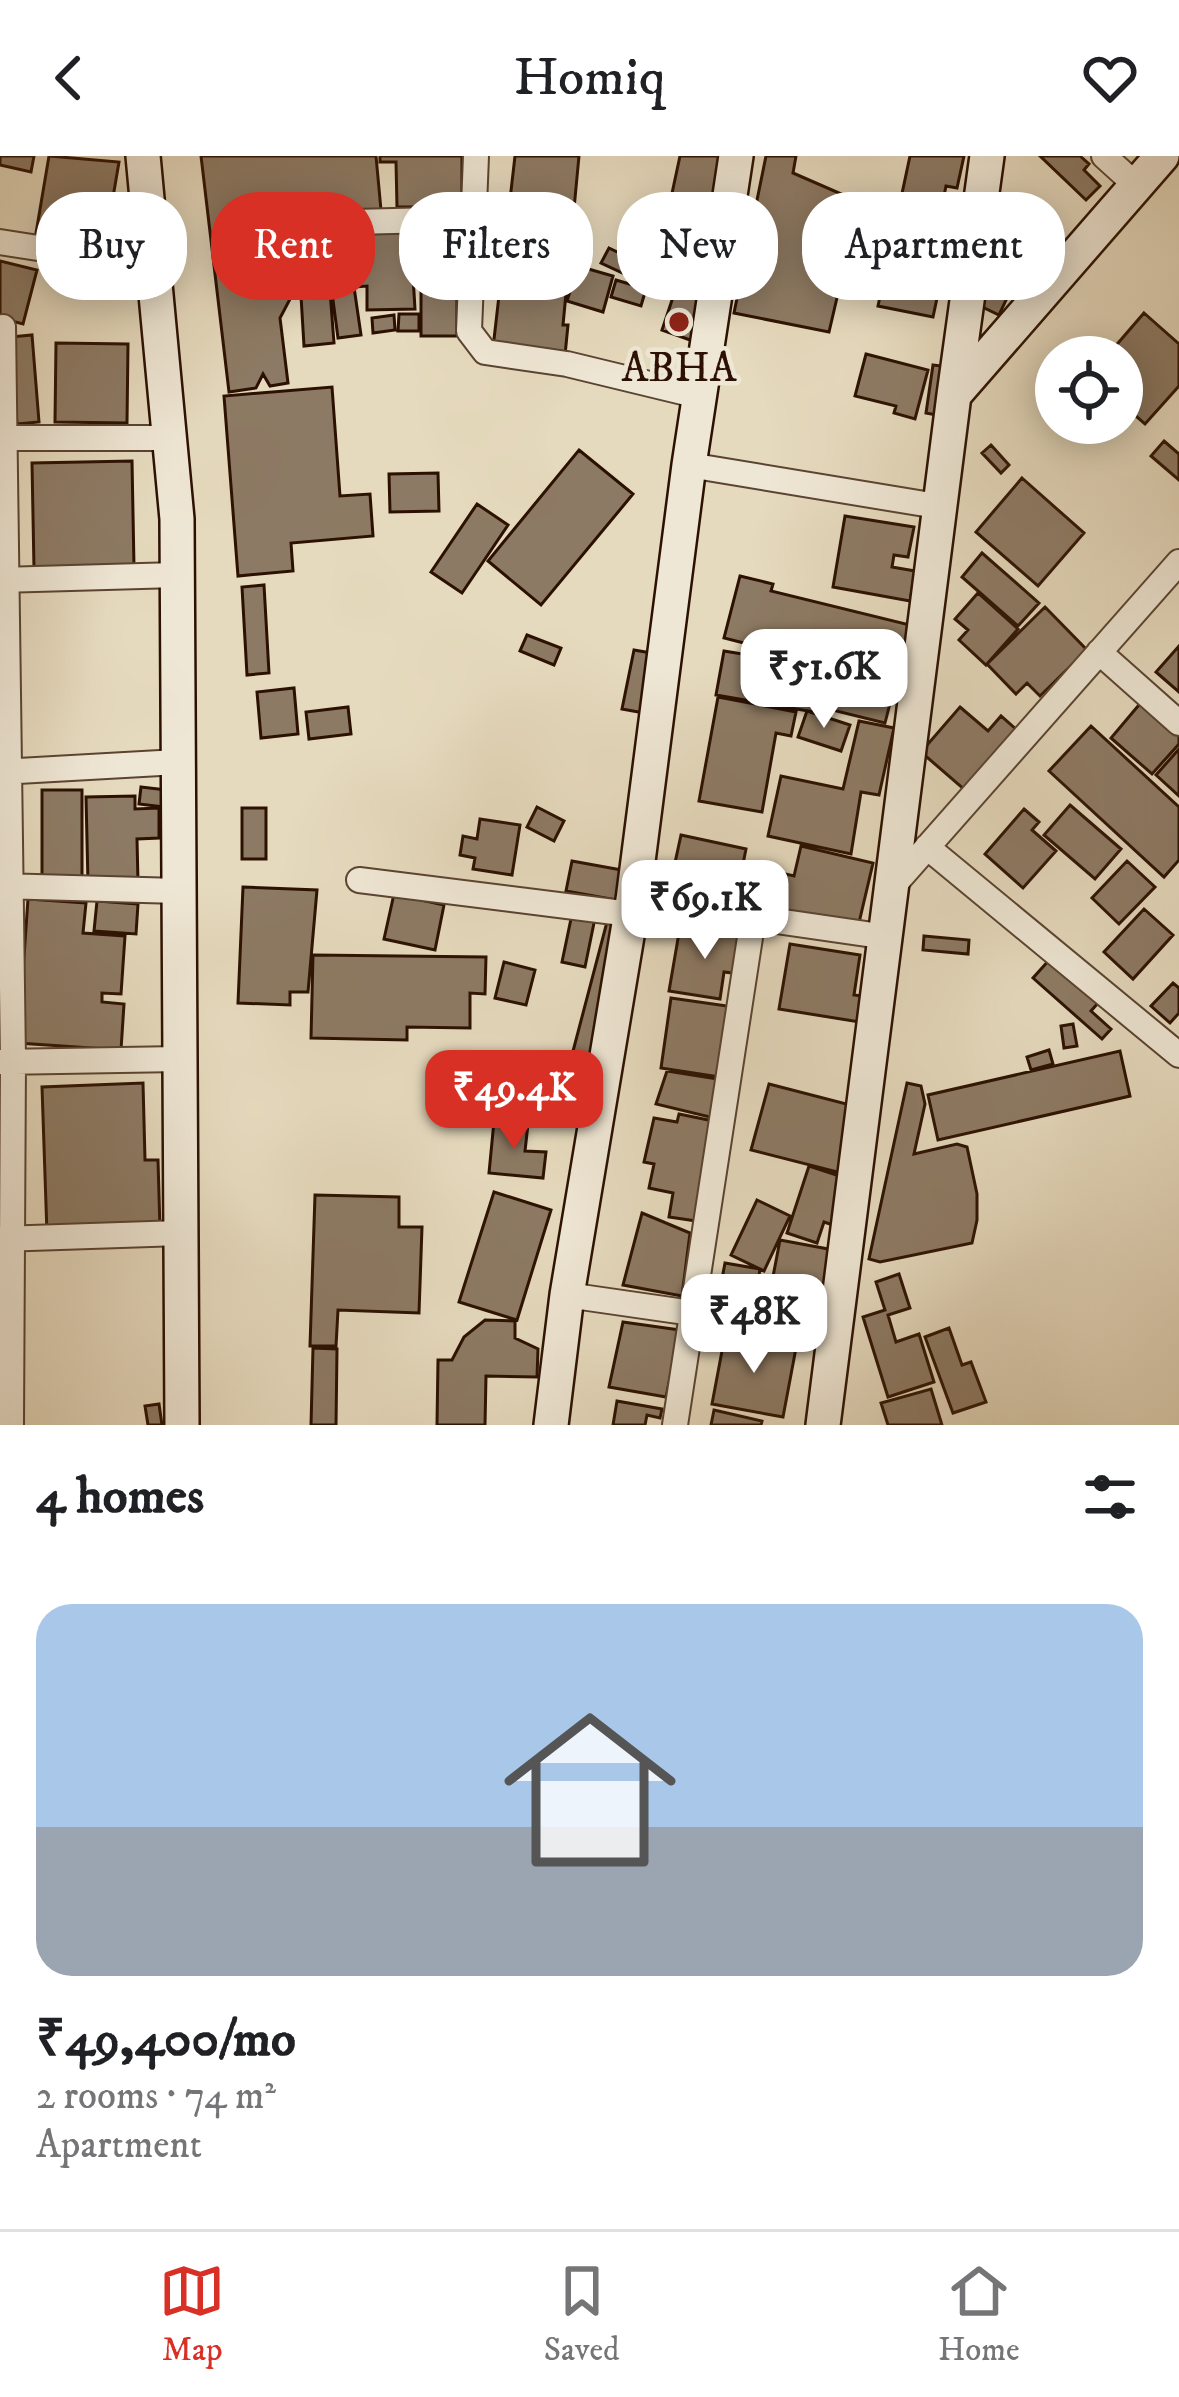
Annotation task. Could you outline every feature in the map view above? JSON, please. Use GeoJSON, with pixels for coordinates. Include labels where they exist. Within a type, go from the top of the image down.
{"type":"FeatureCollection","features":[{"type":"Feature","properties":{"kind":"street"},"geometry":{"type":"LineString","coordinates":[[143,156],[147,192]]}},
{"type":"Feature","properties":{"kind":"street"},"geometry":{"type":"LineString","coordinates":[[474,192],[476,156]]}},
{"type":"Feature","properties":{"kind":"street"},"geometry":{"type":"LineString","coordinates":[[551,1425],[567,1295],[632,907],[688,465],[736,156]]}},
{"type":"Feature","properties":{"kind":"street"},"geometry":{"type":"LineString","coordinates":[[823,1425],[937,506],[987,156]]}},
{"type":"Feature","properties":{"kind":"street"},"geometry":{"type":"LineString","coordinates":[[1104,156],[1136,185]]}},
{"type":"Feature","properties":{"kind":"street"},"geometry":{"type":"LineString","coordinates":[[954,395],[1162,156]]}},
{"type":"Feature","properties":{"kind":"street"},"geometry":{"type":"LineString","coordinates":[[0,242],[36,248]]}},
{"type":"Feature","properties":{"kind":"street"},"geometry":{"type":"LineString","coordinates":[[157,300],[177,575],[182,1425]]}},
{"type":"Feature","properties":{"kind":"street"},"geometry":{"type":"LineString","coordinates":[[470,300],[469,331],[485,352],[567,364],[699,396]]}},
{"type":"Feature","properties":{"kind":"street"},"geometry":{"type":"LineString","coordinates":[[3,327],[5,1239],[10,1425]]}},
{"type":"Feature","properties":{"kind":"street"},"geometry":{"type":"LineString","coordinates":[[3,438],[170,438]]}},
{"type":"Feature","properties":{"kind":"street"},"geometry":{"type":"LineString","coordinates":[[688,465],[937,506]]}},
{"type":"Feature","properties":{"kind":"street"},"geometry":{"type":"LineString","coordinates":[[893,886],[1179,562]]}},
{"type":"Feature","properties":{"kind":"street"},"geometry":{"type":"LineString","coordinates":[[3,580],[177,575]]}},
{"type":"Feature","properties":{"kind":"street"},"geometry":{"type":"LineString","coordinates":[[1099,652],[1179,723]]}},
{"type":"Feature","properties":{"kind":"street"},"geometry":{"type":"LineString","coordinates":[[5,772],[178,762]]}},
{"type":"Feature","properties":{"kind":"street"},"geometry":{"type":"LineString","coordinates":[[927,847],[1179,1055]]}},
{"type":"Feature","properties":{"kind":"street"},"geometry":{"type":"LineString","coordinates":[[359,880],[753,918],[887,937]]}},
{"type":"Feature","properties":{"kind":"street"},"geometry":{"type":"LineString","coordinates":[[5,886],[179,891]]}},
{"type":"Feature","properties":{"kind":"street"},"geometry":{"type":"LineString","coordinates":[[675,1425],[753,918]]}},
{"type":"Feature","properties":{"kind":"street"},"geometry":{"type":"LineString","coordinates":[[7,1062],[180,1059]]}},
{"type":"Feature","properties":{"kind":"street"},"geometry":{"type":"LineString","coordinates":[[5,1239],[181,1233]]}},
{"type":"Feature","properties":{"kind":"street"},"geometry":{"type":"LineString","coordinates":[[567,1295],[837,1334]]}},
{"type":"Feature","properties":{"kind":"building"},"geometry":{"type":"Polygon","coordinates":[[[0,156],[34,156],[31,172],[0,165],[0,156]]]}},
{"type":"Feature","properties":{"kind":"building"},"geometry":{"type":"Polygon","coordinates":[[[49,156],[119,162],[114,192],[43,192],[49,156]]]}},
{"type":"Feature","properties":{"kind":"building"},"geometry":{"type":"Polygon","coordinates":[[[201,156],[376,156],[381,210],[375,210],[375,192],[211,192],[211,240],[201,156]]]}},
{"type":"Feature","properties":{"kind":"building"},"geometry":{"type":"Polygon","coordinates":[[[380,156],[462,156],[462,192],[399,192],[397,207],[396,162],[380,162],[380,156]]]}},
{"type":"Feature","properties":{"kind":"building"},"geometry":{"type":"Polygon","coordinates":[[[515,156],[579,156],[576,192],[511,192],[515,156]]]}},
{"type":"Feature","properties":{"kind":"building"},"geometry":{"type":"Polygon","coordinates":[[[680,156],[725,156],[717,192],[672,192],[680,156]]]}},
{"type":"Feature","properties":{"kind":"building"},"geometry":{"type":"Polygon","coordinates":[[[766,156],[796,156],[793,173],[837,192],[802,192],[802,300],[836,300],[829,332],[734,313],[737,300],[778,300],[778,192],[759,192],[766,156]]]}},
{"type":"Feature","properties":{"kind":"building"},"geometry":{"type":"Polygon","coordinates":[[[910,156],[964,156],[957,188],[902,192],[910,156]]]}},
{"type":"Feature","properties":{"kind":"building"},"geometry":{"type":"Polygon","coordinates":[[[1040,156],[1080,156],[1089,164],[1084,170],[1100,186],[1086,200],[1040,156]]]}},
{"type":"Feature","properties":{"kind":"building"},"geometry":{"type":"Polygon","coordinates":[[[399,227],[399,300],[414,300],[415,309],[367,310],[367,300],[375,300],[375,228],[399,227]]]}},
{"type":"Feature","properties":{"kind":"building"},"geometry":{"type":"Polygon","coordinates":[[[609,248],[617,252],[617,270],[601,263],[609,248]]]}},
{"type":"Feature","properties":{"kind":"building"},"geometry":{"type":"Polygon","coordinates":[[[0,261],[36,270],[23,324],[0,318],[0,261]]]}},
{"type":"Feature","properties":{"kind":"building"},"geometry":{"type":"Polygon","coordinates":[[[593,270],[613,276],[603,312],[567,301],[593,300],[593,270]]]}},
{"type":"Feature","properties":{"kind":"building"},"geometry":{"type":"Polygon","coordinates":[[[218,300],[289,300],[280,318],[288,383],[270,386],[263,374],[256,388],[229,392],[218,300]]]}},
{"type":"Feature","properties":{"kind":"building"},"geometry":{"type":"Polygon","coordinates":[[[301,300],[331,300],[334,343],[304,346],[301,300]]]}},
{"type":"Feature","properties":{"kind":"building"},"geometry":{"type":"Polygon","coordinates":[[[333,300],[356,300],[361,335],[338,338],[333,300]]]}},
{"type":"Feature","properties":{"kind":"building"},"geometry":{"type":"Polygon","coordinates":[[[421,300],[457,300],[457,336],[421,336],[421,300]]]}},
{"type":"Feature","properties":{"kind":"building"},"geometry":{"type":"Polygon","coordinates":[[[498,300],[565,300],[565,355],[493,348],[498,300]]]}},
{"type":"Feature","properties":{"kind":"building"},"geometry":{"type":"Polygon","coordinates":[[[672,300],[707,300],[693,341],[662,330],[672,300]]]}},
{"type":"Feature","properties":{"kind":"building"},"geometry":{"type":"Polygon","coordinates":[[[879,300],[937,300],[933,317],[878,306],[879,300]]]}},
{"type":"Feature","properties":{"kind":"building"},"geometry":{"type":"Polygon","coordinates":[[[973,300],[1006,300],[999,315],[973,300]]]}},
{"type":"Feature","properties":{"kind":"building"},"geometry":{"type":"Polygon","coordinates":[[[1144,313],[1179,344],[1179,386],[1145,424],[1143,336],[1124,336],[1144,313]]]}},
{"type":"Feature","properties":{"kind":"building"},"geometry":{"type":"Polygon","coordinates":[[[399,314],[419,314],[419,331],[398,331],[399,314]]]}},
{"type":"Feature","properties":{"kind":"building"},"geometry":{"type":"Polygon","coordinates":[[[394,315],[395,330],[373,333],[372,318],[394,315]]]}},
{"type":"Feature","properties":{"kind":"building"},"geometry":{"type":"Polygon","coordinates":[[[32,335],[39,422],[17,424],[10,337],[32,335]]]}},
{"type":"Feature","properties":{"kind":"building"},"geometry":{"type":"Polygon","coordinates":[[[56,343],[128,344],[127,423],[55,422],[56,343]]]}},
{"type":"Feature","properties":{"kind":"building"},"geometry":{"type":"Polygon","coordinates":[[[866,354],[928,370],[915,419],[894,413],[896,406],[855,396],[866,354]]]}},
{"type":"Feature","properties":{"kind":"building"},"geometry":{"type":"Polygon","coordinates":[[[933,365],[950,367],[942,416],[926,413],[933,365]]]}},
{"type":"Feature","properties":{"kind":"building"},"geometry":{"type":"Polygon","coordinates":[[[332,387],[340,496],[370,494],[373,536],[291,543],[293,571],[238,576],[224,396],[332,387]]]}},
{"type":"Feature","properties":{"kind":"building"},"geometry":{"type":"Polygon","coordinates":[[[1164,441],[1179,454],[1179,480],[1151,456],[1164,441]]]}},
{"type":"Feature","properties":{"kind":"building"},"geometry":{"type":"Polygon","coordinates":[[[991,445],[1009,465],[1001,473],[982,453],[991,445]]]}},
{"type":"Feature","properties":{"kind":"building"},"geometry":{"type":"Polygon","coordinates":[[[579,450],[633,494],[541,605],[488,561],[579,450]]]}},
{"type":"Feature","properties":{"kind":"building"},"geometry":{"type":"Polygon","coordinates":[[[132,461],[134,567],[34,569],[32,463],[132,461]]]}},
{"type":"Feature","properties":{"kind":"building"},"geometry":{"type":"Polygon","coordinates":[[[438,473],[439,511],[390,512],[389,474],[438,473]]]}},
{"type":"Feature","properties":{"kind":"building"},"geometry":{"type":"Polygon","coordinates":[[[1022,478],[1084,533],[1038,586],[976,532],[1022,478]]]}},
{"type":"Feature","properties":{"kind":"building"},"geometry":{"type":"Polygon","coordinates":[[[477,504],[508,525],[462,593],[431,572],[477,504]]]}},
{"type":"Feature","properties":{"kind":"building"},"geometry":{"type":"Polygon","coordinates":[[[845,516],[914,527],[908,557],[894,555],[892,567],[915,571],[910,601],[833,587],[845,516]]]}},
{"type":"Feature","properties":{"kind":"building"},"geometry":{"type":"Polygon","coordinates":[[[982,553],[1039,603],[1018,626],[962,577],[982,553]]]}},
{"type":"Feature","properties":{"kind":"building"},"geometry":{"type":"Polygon","coordinates":[[[740,576],[773,584],[771,591],[910,625],[885,723],[824,708],[835,666],[724,638],[740,576]]]}},
{"type":"Feature","properties":{"kind":"building"},"geometry":{"type":"Polygon","coordinates":[[[264,585],[269,673],[247,675],[242,587],[264,585]]]}},
{"type":"Feature","properties":{"kind":"building"},"geometry":{"type":"Polygon","coordinates":[[[978,593],[1018,629],[986,665],[959,640],[968,630],[955,619],[978,593]]]}},
{"type":"Feature","properties":{"kind":"building"},"geometry":{"type":"Polygon","coordinates":[[[1045,607],[1087,650],[1040,696],[1027,683],[1016,694],[987,664],[1045,607]]]}},
{"type":"Feature","properties":{"kind":"building"},"geometry":{"type":"Polygon","coordinates":[[[527,635],[561,648],[554,665],[520,651],[527,635]]]}},
{"type":"Feature","properties":{"kind":"building"},"geometry":{"type":"Polygon","coordinates":[[[1179,646],[1179,692],[1156,672],[1179,646]]]}},
{"type":"Feature","properties":{"kind":"building"},"geometry":{"type":"Polygon","coordinates":[[[634,650],[657,654],[644,713],[622,709],[634,650]]]}},
{"type":"Feature","properties":{"kind":"building"},"geometry":{"type":"Polygon","coordinates":[[[724,651],[822,667],[814,712],[716,695],[724,651]]]}},
{"type":"Feature","properties":{"kind":"building"},"geometry":{"type":"Polygon","coordinates":[[[294,688],[298,734],[261,738],[257,692],[294,688]]]}},
{"type":"Feature","properties":{"kind":"building"},"geometry":{"type":"Polygon","coordinates":[[[718,697],[796,712],[791,736],[776,733],[762,812],[699,801],[718,697]]]}},
{"type":"Feature","properties":{"kind":"building"},"geometry":{"type":"Polygon","coordinates":[[[1144,699],[1179,730],[1179,744],[1152,774],[1111,738],[1144,699]]]}},
{"type":"Feature","properties":{"kind":"building"},"geometry":{"type":"Polygon","coordinates":[[[348,707],[351,734],[309,739],[306,712],[348,707]]]}},
{"type":"Feature","properties":{"kind":"building"},"geometry":{"type":"Polygon","coordinates":[[[960,707],[988,731],[1001,716],[1018,731],[966,791],[921,752],[960,707]]]}},
{"type":"Feature","properties":{"kind":"building"},"geometry":{"type":"Polygon","coordinates":[[[807,711],[850,725],[841,751],[798,737],[807,711]]]}},
{"type":"Feature","properties":{"kind":"building"},"geometry":{"type":"Polygon","coordinates":[[[859,721],[894,728],[879,795],[861,792],[851,854],[768,836],[781,776],[843,789],[859,721]]]}},
{"type":"Feature","properties":{"kind":"building"},"geometry":{"type":"Polygon","coordinates":[[[1091,726],[1179,807],[1179,860],[1164,877],[1049,771],[1091,726]]]}},
{"type":"Feature","properties":{"kind":"building"},"geometry":{"type":"Polygon","coordinates":[[[1179,749],[1179,796],[1156,775],[1179,749]]]}},
{"type":"Feature","properties":{"kind":"building"},"geometry":{"type":"Polygon","coordinates":[[[141,787],[167,790],[164,807],[139,804],[141,787]]]}},
{"type":"Feature","properties":{"kind":"building"},"geometry":{"type":"Polygon","coordinates":[[[42,790],[82,790],[82,885],[42,885],[42,790]]]}},
{"type":"Feature","properties":{"kind":"building"},"geometry":{"type":"Polygon","coordinates":[[[135,796],[135,809],[159,808],[159,838],[137,839],[138,882],[88,883],[86,797],[135,796]]]}},
{"type":"Feature","properties":{"kind":"building"},"geometry":{"type":"Polygon","coordinates":[[[1070,805],[1121,849],[1095,879],[1044,835],[1070,805]]]}},
{"type":"Feature","properties":{"kind":"building"},"geometry":{"type":"Polygon","coordinates":[[[537,807],[564,821],[554,841],[527,827],[537,807]]]}},
{"type":"Feature","properties":{"kind":"building"},"geometry":{"type":"Polygon","coordinates":[[[242,808],[266,808],[266,859],[242,859],[242,808]]]}},
{"type":"Feature","properties":{"kind":"building"},"geometry":{"type":"Polygon","coordinates":[[[1024,809],[1039,822],[1032,830],[1056,851],[1023,888],[985,854],[1024,809]]]}},
{"type":"Feature","properties":{"kind":"building"},"geometry":{"type":"Polygon","coordinates":[[[480,819],[520,825],[512,875],[473,869],[475,858],[460,855],[463,836],[477,839],[480,819]]]}},
{"type":"Feature","properties":{"kind":"building"},"geometry":{"type":"Polygon","coordinates":[[[681,835],[746,849],[740,879],[716,874],[710,904],[668,895],[681,835]]]}},
{"type":"Feature","properties":{"kind":"building"},"geometry":{"type":"Polygon","coordinates":[[[801,846],[873,863],[858,927],[743,901],[751,866],[794,876],[801,846]]]}},
{"type":"Feature","properties":{"kind":"building"},"geometry":{"type":"Polygon","coordinates":[[[572,861],[627,871],[622,901],[566,891],[572,861]]]}},
{"type":"Feature","properties":{"kind":"building"},"geometry":{"type":"Polygon","coordinates":[[[1127,861],[1155,887],[1119,924],[1092,898],[1127,861]]]}},
{"type":"Feature","properties":{"kind":"building"},"geometry":{"type":"Polygon","coordinates":[[[243,887],[317,890],[308,992],[290,992],[290,1005],[238,1003],[243,887]]]}},
{"type":"Feature","properties":{"kind":"building"},"geometry":{"type":"Polygon","coordinates":[[[394,894],[444,905],[435,950],[384,939],[394,894]]]}},
{"type":"Feature","properties":{"kind":"building"},"geometry":{"type":"Polygon","coordinates":[[[28,899],[86,903],[83,933],[125,936],[121,994],[102,993],[102,1002],[124,1004],[121,1050],[18,1043],[28,899]]]}},
{"type":"Feature","properties":{"kind":"building"},"geometry":{"type":"Polygon","coordinates":[[[97,901],[138,904],[136,934],[94,931],[97,901]]]}},
{"type":"Feature","properties":{"kind":"building"},"geometry":{"type":"Polygon","coordinates":[[[1144,909],[1173,935],[1133,979],[1104,952],[1144,909]]]}},
{"type":"Feature","properties":{"kind":"building"},"geometry":{"type":"Polygon","coordinates":[[[572,914],[595,918],[585,967],[562,962],[572,914]]]}},
{"type":"Feature","properties":{"kind":"building"},"geometry":{"type":"Polygon","coordinates":[[[608,918],[629,923],[593,1061],[572,1055],[608,918]]]}},
{"type":"Feature","properties":{"kind":"building"},"geometry":{"type":"Polygon","coordinates":[[[680,927],[747,938],[740,974],[724,972],[720,999],[669,991],[680,927]]]}},
{"type":"Feature","properties":{"kind":"building"},"geometry":{"type":"Polygon","coordinates":[[[924,936],[969,940],[968,954],[923,950],[924,936]]]}},
{"type":"Feature","properties":{"kind":"building"},"geometry":{"type":"Polygon","coordinates":[[[790,944],[860,955],[854,995],[870,997],[866,1023],[779,1009],[790,944]]]}},
{"type":"Feature","properties":{"kind":"building"},"geometry":{"type":"Polygon","coordinates":[[[313,955],[486,957],[485,994],[470,993],[470,1028],[407,1027],[407,1040],[311,1038],[313,955]]]}},
{"type":"Feature","properties":{"kind":"building"},"geometry":{"type":"Polygon","coordinates":[[[1050,959],[1099,1002],[1091,1011],[1111,1029],[1102,1039],[1033,978],[1050,959]]]}},
{"type":"Feature","properties":{"kind":"building"},"geometry":{"type":"Polygon","coordinates":[[[504,962],[535,970],[526,1005],[495,998],[504,962]]]}},
{"type":"Feature","properties":{"kind":"building"},"geometry":{"type":"Polygon","coordinates":[[[1173,983],[1179,988],[1179,1013],[1170,1023],[1151,1006],[1173,983]]]}},
{"type":"Feature","properties":{"kind":"building"},"geometry":{"type":"Polygon","coordinates":[[[671,998],[734,1007],[726,1078],[661,1068],[671,998]]]}},
{"type":"Feature","properties":{"kind":"building"},"geometry":{"type":"Polygon","coordinates":[[[1073,1024],[1077,1046],[1064,1048],[1061,1026],[1073,1024]]]}},
{"type":"Feature","properties":{"kind":"building"},"geometry":{"type":"Polygon","coordinates":[[[1049,1050],[1053,1064],[1031,1070],[1027,1057],[1049,1050]]]}},
{"type":"Feature","properties":{"kind":"building"},"geometry":{"type":"Polygon","coordinates":[[[1120,1051],[1130,1096],[938,1140],[928,1095],[1120,1051]]]}},
{"type":"Feature","properties":{"kind":"building"},"geometry":{"type":"Polygon","coordinates":[[[667,1071],[724,1080],[718,1119],[656,1104],[667,1071]]]}},
{"type":"Feature","properties":{"kind":"building"},"geometry":{"type":"Polygon","coordinates":[[[143,1083],[145,1160],[158,1160],[160,1230],[47,1234],[42,1087],[143,1083]]]}},
{"type":"Feature","properties":{"kind":"building"},"geometry":{"type":"Polygon","coordinates":[[[907,1083],[921,1086],[925,1104],[914,1154],[957,1144],[967,1147],[977,1220],[972,1243],[880,1262],[869,1259],[907,1083]]]}},
{"type":"Feature","properties":{"kind":"building"},"geometry":{"type":"Polygon","coordinates":[[[769,1084],[862,1108],[845,1174],[751,1150],[769,1084]]]}},
{"type":"Feature","properties":{"kind":"building"},"geometry":{"type":"Polygon","coordinates":[[[679,1114],[718,1122],[703,1222],[669,1217],[673,1193],[649,1188],[654,1164],[644,1162],[654,1118],[677,1122],[679,1114]]]}},
{"type":"Feature","properties":{"kind":"building"},"geometry":{"type":"Polygon","coordinates":[[[494,1121],[528,1124],[525,1151],[546,1152],[543,1178],[489,1173],[494,1121]]]}},
{"type":"Feature","properties":{"kind":"building"},"geometry":{"type":"Polygon","coordinates":[[[809,1166],[855,1181],[839,1227],[824,1222],[817,1243],[787,1233],[809,1166]]]}},
{"type":"Feature","properties":{"kind":"building"},"geometry":{"type":"Polygon","coordinates":[[[494,1192],[551,1210],[517,1320],[459,1302],[494,1192]]]}},
{"type":"Feature","properties":{"kind":"building"},"geometry":{"type":"Polygon","coordinates":[[[315,1195],[399,1197],[399,1227],[422,1227],[419,1313],[338,1310],[336,1346],[310,1346],[315,1195]]]}},
{"type":"Feature","properties":{"kind":"building"},"geometry":{"type":"Polygon","coordinates":[[[757,1200],[790,1216],[764,1271],[731,1255],[757,1200]]]}},
{"type":"Feature","properties":{"kind":"building"},"geometry":{"type":"Polygon","coordinates":[[[642,1213],[690,1233],[682,1296],[623,1285],[642,1213]]]}},
{"type":"Feature","properties":{"kind":"building"},"geometry":{"type":"Polygon","coordinates":[[[780,1240],[839,1251],[825,1320],[767,1308],[780,1240]]]}},
{"type":"Feature","properties":{"kind":"building"},"geometry":{"type":"Polygon","coordinates":[[[725,1263],[760,1269],[753,1311],[717,1305],[725,1263]]]}},
{"type":"Feature","properties":{"kind":"building"},"geometry":{"type":"Polygon","coordinates":[[[899,1274],[910,1308],[888,1315],[896,1342],[919,1334],[934,1382],[888,1397],[863,1317],[885,1310],[876,1282],[899,1274]]]}},
{"type":"Feature","properties":{"kind":"building"},"geometry":{"type":"Polygon","coordinates":[[[485,1320],[515,1321],[515,1338],[538,1349],[537,1377],[486,1376],[485,1425],[437,1425],[438,1360],[452,1360],[464,1337],[485,1320]]]}},
{"type":"Feature","properties":{"kind":"building"},"geometry":{"type":"Polygon","coordinates":[[[623,1322],[680,1330],[666,1397],[609,1387],[623,1322]]]}},
{"type":"Feature","properties":{"kind":"building"},"geometry":{"type":"Polygon","coordinates":[[[949,1328],[962,1365],[971,1362],[986,1402],[953,1413],[925,1337],[949,1328]]]}},
{"type":"Feature","properties":{"kind":"building"},"geometry":{"type":"Polygon","coordinates":[[[725,1335],[796,1348],[783,1417],[712,1404],[725,1335]]]}},
{"type":"Feature","properties":{"kind":"building"},"geometry":{"type":"Polygon","coordinates":[[[313,1348],[337,1349],[336,1425],[311,1425],[313,1348]]]}},
{"type":"Feature","properties":{"kind":"building"},"geometry":{"type":"Polygon","coordinates":[[[931,1389],[942,1425],[888,1425],[881,1403],[931,1389]]]}},
{"type":"Feature","properties":{"kind":"building"},"geometry":{"type":"Polygon","coordinates":[[[617,1401],[662,1409],[660,1418],[647,1415],[645,1425],[613,1425],[617,1401]]]}},
{"type":"Feature","properties":{"kind":"building"},"geometry":{"type":"Polygon","coordinates":[[[159,1404],[162,1425],[148,1425],[145,1406],[159,1404]]]}},
{"type":"Feature","properties":{"kind":"building"},"geometry":{"type":"Polygon","coordinates":[[[714,1410],[762,1421],[761,1425],[711,1425],[714,1410]]]}},
{"type":"Feature","properties":{"kind":"place","name":"ABHA"},"geometry":{"type":"Point","coordinates":[679,322]}}]}
